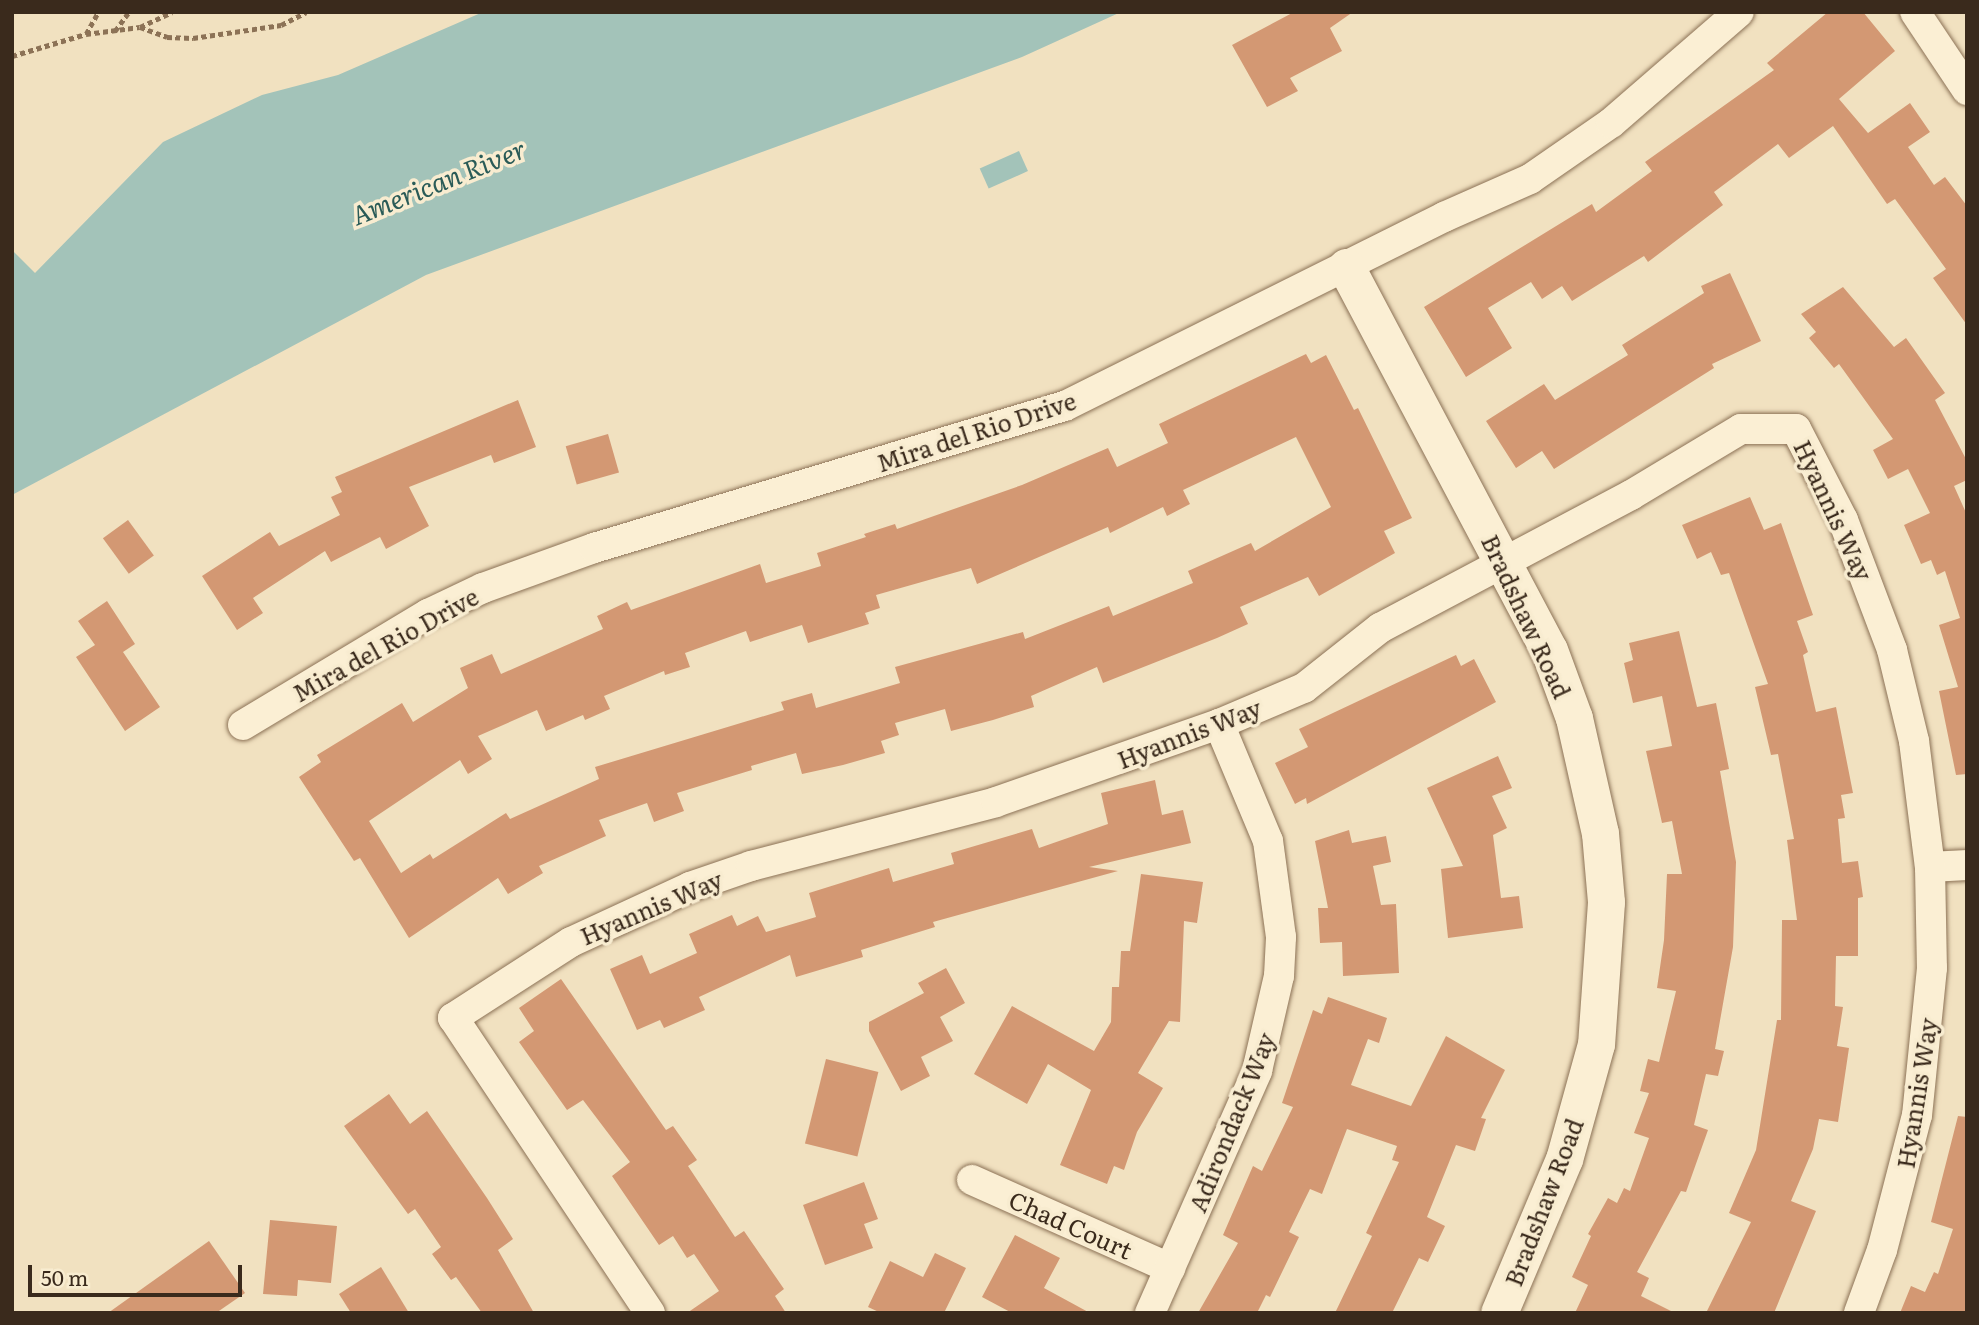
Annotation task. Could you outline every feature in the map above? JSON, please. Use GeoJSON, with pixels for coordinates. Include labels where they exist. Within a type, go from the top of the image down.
{"type":"FeatureCollection","features":[{"type":"Feature","properties":{"kind":"street","name":"Mira del Rio Drive"},"geometry":{"type":"LineString","coordinates":[[243,725],[428,614],[483,588],[594,548],[1065,406],[1530,179],[1611,123],[1739,12]]}},
{"type":"Feature","properties":{"kind":"street"},"geometry":{"type":"LineString","coordinates":[[1915,12],[1967,90]]}},
{"type":"Feature","properties":{"kind":"street","name":"Bradshaw Road"},"geometry":{"type":"LineString","coordinates":[[1346,267],[1549,650],[1574,718],[1592,786],[1606,902],[1596,1044],[1579,1114],[1499,1313]]}},
{"type":"Feature","properties":{"kind":"street","name":"Hyannis Way"},"geometry":{"type":"LineString","coordinates":[[650,1313],[453,1018],[571,942],[690,887],[751,866],[996,802],[1219,724],[1304,688],[1380,628],[1505,564],[1741,429],[1796,429],[1843,520],[1892,650],[1914,741],[1930,867],[1932,968],[1917,1115],[1886,1237],[1859,1313]]}},
{"type":"Feature","properties":{"kind":"street","name":"Adirondack Way"},"geometry":{"type":"LineString","coordinates":[[1150,1313],[1257,1071],[1279,976],[1281,937],[1268,841],[1219,724]]}},
{"type":"Feature","properties":{"kind":"street"},"geometry":{"type":"LineString","coordinates":[[1930,867],[1967,864]]}},
{"type":"Feature","properties":{"kind":"street","name":"Chad Court"},"geometry":{"type":"LineString","coordinates":[[972,1180],[1170,1268]]}},
{"type":"Feature","properties":{"kind":"path"},"geometry":{"type":"LineString","coordinates":[[86,34],[98,12]]}},
{"type":"Feature","properties":{"kind":"path"},"geometry":{"type":"LineString","coordinates":[[116,31],[129,12]]}},
{"type":"Feature","properties":{"kind":"path"},"geometry":{"type":"LineString","coordinates":[[12,56],[86,34],[140,27],[172,12]]}},
{"type":"Feature","properties":{"kind":"path"},"geometry":{"type":"LineString","coordinates":[[140,27],[167,37],[193,38],[281,25],[306,12]]}},
{"type":"Feature","properties":{"kind":"water","name":"American River"},"geometry":{"type":"Polygon","coordinates":[[[483,12],[1121,12],[1022,57],[426,275],[12,495],[12,250],[35,273],[163,142],[262,95],[338,75],[483,12]]]}},
{"type":"Feature","properties":{"kind":"water"},"geometry":{"type":"Polygon","coordinates":[[[1019,151],[1028,171],[989,189],[980,168],[1019,151]]]}},
{"type":"Feature","properties":{"kind":"building"},"geometry":{"type":"Polygon","coordinates":[[[1294,12],[1353,12],[1330,28],[1342,51],[1290,78],[1298,91],[1267,107],[1232,45],[1294,12]]]}},
{"type":"Feature","properties":{"kind":"building"},"geometry":{"type":"Polygon","coordinates":[[[1828,12],[1863,12],[1895,51],[1839,99],[1868,133],[1910,103],[1930,132],[1908,147],[1934,185],[1945,177],[1967,206],[1967,325],[1933,278],[1946,269],[1895,199],[1887,204],[1833,126],[1789,158],[1778,144],[1714,192],[1723,205],[1648,262],[1644,256],[1572,301],[1562,286],[1542,299],[1531,282],[1488,308],[1512,348],[1466,377],[1424,307],[1592,204],[1596,212],[1652,171],[1645,162],[1774,70],[1767,63],[1828,12]]]}},
{"type":"Feature","properties":{"kind":"building"},"geometry":{"type":"Polygon","coordinates":[[[1730,273],[1761,341],[1712,364],[1714,368],[1554,469],[1542,451],[1516,468],[1486,421],[1544,384],[1555,400],[1628,355],[1622,345],[1704,293],[1701,286],[1730,273]]]}},
{"type":"Feature","properties":{"kind":"building"},"geometry":{"type":"Polygon","coordinates":[[[1843,287],[1894,347],[1906,338],[1945,393],[1935,400],[1967,461],[1967,480],[1954,486],[1967,515],[1967,774],[1956,775],[1939,691],[1958,687],[1939,625],[1960,618],[1945,571],[1937,575],[1931,560],[1921,564],[1904,525],[1930,513],[1908,469],[1888,479],[1873,450],[1893,439],[1839,364],[1834,368],[1809,338],[1816,332],[1801,314],[1843,287]]]}},
{"type":"Feature","properties":{"kind":"building"},"geometry":{"type":"Polygon","coordinates":[[[1306,354],[1311,363],[1326,355],[1354,410],[1358,408],[1412,518],[1384,531],[1395,553],[1319,596],[1308,577],[1240,607],[1248,624],[1103,683],[1097,667],[1031,696],[1034,707],[993,720],[951,731],[945,709],[895,723],[899,735],[881,741],[885,753],[802,774],[796,753],[677,793],[684,811],[654,822],[647,803],[599,820],[606,836],[539,866],[543,873],[508,894],[498,878],[409,938],[360,858],[354,861],[299,777],[321,762],[317,755],[402,703],[413,722],[468,688],[460,668],[492,654],[501,674],[603,629],[597,616],[627,602],[631,610],[760,564],[766,583],[821,566],[817,553],[866,537],[864,534],[895,524],[897,529],[1022,485],[1108,448],[1117,467],[1168,443],[1159,424],[1306,354]],[[1296,437],[1183,490],[1190,504],[1167,516],[1163,507],[1110,533],[1108,527],[977,584],[971,568],[876,595],[880,608],[865,613],[869,624],[808,643],[802,625],[750,642],[746,631],[685,653],[690,667],[665,675],[664,671],[604,696],[610,709],[585,720],[583,715],[546,731],[537,710],[478,736],[492,759],[468,774],[460,760],[369,821],[401,873],[430,854],[433,859],[506,813],[510,819],[599,779],[595,767],[784,710],[781,702],[812,693],[816,708],[900,683],[895,667],[1023,632],[1025,639],[1109,606],[1113,616],[1193,583],[1188,571],[1251,543],[1255,551],[1331,507],[1296,437]]]}},
{"type":"Feature","properties":{"kind":"building"},"geometry":{"type":"Polygon","coordinates":[[[518,400],[536,447],[494,463],[491,455],[409,487],[429,526],[386,549],[380,537],[331,562],[325,551],[253,598],[263,613],[237,630],[202,576],[270,532],[279,546],[340,515],[331,497],[342,492],[335,477],[518,400]]]}},
{"type":"Feature","properties":{"kind":"building"},"geometry":{"type":"Polygon","coordinates":[[[608,434],[619,472],[577,485],[566,446],[608,434]]]}},
{"type":"Feature","properties":{"kind":"building"},"geometry":{"type":"Polygon","coordinates":[[[1750,497],[1764,530],[1781,523],[1813,615],[1797,621],[1808,652],[1803,655],[1816,712],[1836,707],[1853,793],[1841,795],[1845,818],[1838,819],[1842,863],[1858,861],[1863,897],[1858,898],[1858,956],[1836,956],[1835,1006],[1843,1007],[1837,1046],[1849,1048],[1838,1122],[1819,1119],[1813,1149],[1791,1201],[1816,1211],[1774,1313],[1706,1313],[1751,1222],[1729,1213],[1756,1150],[1777,1020],[1781,1020],[1782,920],[1797,920],[1787,840],[1794,839],[1778,754],[1771,755],[1755,687],[1768,684],[1729,573],[1721,575],[1711,552],[1697,559],[1682,525],[1750,497]]]}},
{"type":"Feature","properties":{"kind":"building"},"geometry":{"type":"Polygon","coordinates":[[[128,520],[154,556],[129,574],[103,538],[128,520]]]}},
{"type":"Feature","properties":{"kind":"building"},"geometry":{"type":"Polygon","coordinates":[[[107,601],[135,644],[123,652],[160,707],[125,731],[76,657],[95,645],[78,621],[107,601]]]}},
{"type":"Feature","properties":{"kind":"building"},"geometry":{"type":"Polygon","coordinates":[[[1679,631],[1697,707],[1716,703],[1729,769],[1720,771],[1736,862],[1733,947],[1715,1049],[1724,1051],[1718,1076],[1706,1074],[1694,1125],[1708,1130],[1686,1192],[1681,1191],[1637,1272],[1649,1278],[1641,1296],[1675,1313],[1575,1313],[1588,1285],[1572,1277],[1591,1236],[1588,1234],[1608,1198],[1617,1203],[1624,1188],[1630,1191],[1649,1138],[1634,1133],[1649,1093],[1640,1091],[1648,1059],[1659,1062],[1676,991],[1657,988],[1664,940],[1667,874],[1682,874],[1672,821],[1662,823],[1646,751],[1672,746],[1662,696],[1633,703],[1624,663],[1633,660],[1629,643],[1679,631]]]}},
{"type":"Feature","properties":{"kind":"building"},"geometry":{"type":"Polygon","coordinates":[[[1456,655],[1461,666],[1474,659],[1496,702],[1307,804],[1306,798],[1295,804],[1275,763],[1308,747],[1299,729],[1456,655]]]}},
{"type":"Feature","properties":{"kind":"building"},"geometry":{"type":"Polygon","coordinates":[[[1498,756],[1512,788],[1492,796],[1507,828],[1493,835],[1501,898],[1519,896],[1523,928],[1448,938],[1441,869],[1463,866],[1427,788],[1498,756]]]}},
{"type":"Feature","properties":{"kind":"building"},"geometry":{"type":"Polygon","coordinates":[[[1155,780],[1162,815],[1183,810],[1191,843],[1089,867],[1118,871],[933,922],[935,927],[861,950],[863,957],[796,977],[790,955],[699,997],[705,1010],[664,1028],[660,1020],[637,1030],[610,969],[642,955],[650,974],[697,953],[689,934],[732,915],[737,926],[758,916],[766,932],[816,917],[809,893],[889,868],[893,882],[954,864],[951,853],[1032,829],[1039,848],[1108,824],[1101,793],[1155,780]]]}},
{"type":"Feature","properties":{"kind":"building"},"geometry":{"type":"Polygon","coordinates":[[[1349,830],[1352,843],[1386,836],[1391,862],[1373,866],[1381,905],[1396,904],[1399,973],[1343,976],[1342,942],[1320,943],[1318,908],[1328,908],[1315,841],[1349,830]]]}},
{"type":"Feature","properties":{"kind":"building"},"geometry":{"type":"Polygon","coordinates":[[[1141,874],[1203,882],[1197,923],[1184,921],[1180,1022],[1169,1021],[1138,1073],[1163,1088],[1137,1132],[1124,1170],[1114,1166],[1107,1184],[1060,1165],[1091,1090],[1048,1064],[1027,1104],[974,1074],[1012,1006],[1094,1051],[1111,1022],[1112,987],[1119,987],[1121,951],[1130,951],[1141,874]]]}},
{"type":"Feature","properties":{"kind":"building"},"geometry":{"type":"Polygon","coordinates":[[[946,968],[965,1003],[940,1017],[953,1041],[921,1057],[930,1076],[901,1091],[869,1031],[869,1022],[924,993],[918,983],[946,968]]]}},
{"type":"Feature","properties":{"kind":"building"},"geometry":{"type":"Polygon","coordinates":[[[561,979],[666,1130],[673,1126],[697,1160],[688,1166],[735,1237],[744,1231],[784,1289],[775,1296],[786,1313],[687,1313],[719,1291],[694,1254],[687,1258],[673,1236],[659,1245],[612,1176],[630,1162],[583,1100],[567,1110],[519,1042],[534,1031],[519,1008],[561,979]]]}},
{"type":"Feature","properties":{"kind":"building"},"geometry":{"type":"Polygon","coordinates":[[[1328,997],[1387,1018],[1379,1043],[1368,1039],[1351,1085],[1411,1106],[1446,1036],[1505,1070],[1481,1118],[1486,1119],[1475,1151],[1456,1145],[1427,1217],[1445,1226],[1428,1262],[1419,1258],[1392,1313],[1335,1313],[1372,1236],[1366,1233],[1399,1162],[1392,1160],[1397,1146],[1347,1129],[1322,1194],[1310,1189],[1289,1232],[1299,1237],[1270,1297],[1266,1295],[1257,1313],[1198,1313],[1238,1243],[1223,1235],[1253,1166],[1262,1171],[1293,1107],[1282,1103],[1313,1010],[1322,1014],[1328,997]]]}},
{"type":"Feature","properties":{"kind":"building"},"geometry":{"type":"Polygon","coordinates":[[[826,1059],[878,1072],[857,1156],[805,1143],[826,1059]]]}},
{"type":"Feature","properties":{"kind":"building"},"geometry":{"type":"Polygon","coordinates":[[[389,1094],[410,1124],[427,1111],[487,1198],[513,1239],[498,1250],[534,1313],[482,1313],[456,1277],[451,1280],[432,1254],[441,1247],[415,1209],[408,1214],[344,1126],[389,1094]]]}},
{"type":"Feature","properties":{"kind":"building"},"geometry":{"type":"Polygon","coordinates":[[[1958,1116],[1967,1117],[1967,1313],[1900,1313],[1911,1286],[1925,1292],[1934,1272],[1938,1274],[1953,1229],[1931,1222],[1958,1116]]]}},
{"type":"Feature","properties":{"kind":"building"},"geometry":{"type":"Polygon","coordinates":[[[864,1182],[878,1219],[864,1224],[873,1248],[825,1265],[803,1205],[864,1182]]]}},
{"type":"Feature","properties":{"kind":"building"},"geometry":{"type":"Polygon","coordinates":[[[270,1220],[337,1226],[331,1283],[298,1280],[297,1296],[263,1294],[270,1220]]]}},
{"type":"Feature","properties":{"kind":"building"},"geometry":{"type":"Polygon","coordinates":[[[1015,1235],[1060,1258],[1044,1288],[1090,1313],[1012,1313],[982,1297],[1015,1235]]]}},
{"type":"Feature","properties":{"kind":"building"},"geometry":{"type":"Polygon","coordinates":[[[209,1241],[245,1293],[216,1313],[108,1313],[209,1241]]]}},
{"type":"Feature","properties":{"kind":"building"},"geometry":{"type":"Polygon","coordinates":[[[935,1253],[966,1268],[944,1313],[881,1313],[868,1307],[890,1261],[923,1277],[935,1253]]]}},
{"type":"Feature","properties":{"kind":"building"},"geometry":{"type":"Polygon","coordinates":[[[381,1267],[409,1313],[351,1313],[339,1294],[381,1267]]]}}]}
